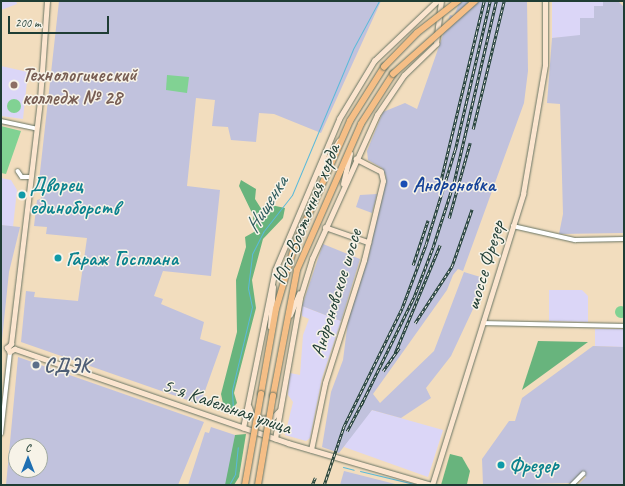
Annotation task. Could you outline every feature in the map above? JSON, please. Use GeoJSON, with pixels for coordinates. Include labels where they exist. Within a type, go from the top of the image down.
{"type":"FeatureCollection","features":[{"type":"Feature","properties":{"kind":"main road","name":"Юго-Восточная хорда"},"geometry":{"type":"LineString","coordinates":[[245,485],[270,344],[286,268],[344,134],[360,101],[384,67],[417,33],[458,1]]}},
{"type":"Feature","properties":{"kind":"main road","name":"Юго-Восточная хорда"},"geometry":{"type":"LineString","coordinates":[[258,485],[284,330],[297,270],[352,143],[371,105],[393,74],[475,1]]}},
{"type":"Feature","properties":{"kind":"street"},"geometry":{"type":"LineString","coordinates":[[1,434],[10,352],[9,346],[36,128],[47,1]]}},
{"type":"Feature","properties":{"kind":"street"},"geometry":{"type":"LineString","coordinates":[[243,428],[274,275],[311,182],[357,84],[385,49],[421,18],[437,1]]}},
{"type":"Feature","properties":{"kind":"street"},"geometry":{"type":"LineString","coordinates":[[284,330],[325,227],[356,159],[385,101],[404,75],[433,49],[439,28],[441,1]]}},
{"type":"Feature","properties":{"kind":"street","name":"шоссе Фрезер"},"geometry":{"type":"LineString","coordinates":[[432,485],[527,177],[542,89],[545,1]]}},
{"type":"Feature","properties":{"kind":"street"},"geometry":{"type":"LineString","coordinates":[[421,18],[433,18],[439,28]]}},
{"type":"Feature","properties":{"kind":"street"},"geometry":{"type":"LineString","coordinates":[[1,121],[36,128]]}},
{"type":"Feature","properties":{"kind":"street"},"geometry":{"type":"LineString","coordinates":[[311,182],[344,134]]}},
{"type":"Feature","properties":{"kind":"street"},"geometry":{"type":"LineString","coordinates":[[341,193],[352,143]]}},
{"type":"Feature","properties":{"kind":"street","name":"Андроновское шоссе"},"geometry":{"type":"LineString","coordinates":[[312,450],[325,383],[368,242],[384,177],[381,172],[356,159]]}},
{"type":"Feature","properties":{"kind":"street"},"geometry":{"type":"LineString","coordinates":[[18,171],[22,177],[29,177]]}},
{"type":"Feature","properties":{"kind":"street"},"geometry":{"type":"LineString","coordinates":[[513,226],[575,240],[624,239]]}},
{"type":"Feature","properties":{"kind":"street"},"geometry":{"type":"LineString","coordinates":[[325,227],[368,242]]}},
{"type":"Feature","properties":{"kind":"street"},"geometry":{"type":"LineString","coordinates":[[270,344],[274,275]]}},
{"type":"Feature","properties":{"kind":"street"},"geometry":{"type":"LineString","coordinates":[[275,439],[304,282]]}},
{"type":"Feature","properties":{"kind":"street"},"geometry":{"type":"LineString","coordinates":[[483,323],[624,326]]}},
{"type":"Feature","properties":{"kind":"street"},"geometry":{"type":"LineString","coordinates":[[1,347],[9,346],[15,349]]}},
{"type":"Feature","properties":{"kind":"street"},"geometry":{"type":"LineString","coordinates":[[10,352],[15,349]]}},
{"type":"Feature","properties":{"kind":"street","name":"5-я Кабельная улица"},"geometry":{"type":"LineString","coordinates":[[15,349],[275,439],[432,485]]}},
{"type":"Feature","properties":{"kind":"street"},"geometry":{"type":"LineString","coordinates":[[249,400],[252,414],[262,419],[275,416],[281,406]]}},
{"type":"Feature","properties":{"kind":"street"},"geometry":{"type":"LineString","coordinates":[[572,485],[583,474]]}},
{"type":"Feature","properties":{"kind":"shaded area"},"geometry":{"type":"Polygon","coordinates":[[[1,1],[16,1],[17,4],[1,10],[1,1]]]}},
{"type":"Feature","properties":{"kind":"shaded area"},"geometry":{"type":"Polygon","coordinates":[[[59,1],[381,1],[321,133],[274,114],[259,113],[256,142],[231,140],[228,127],[212,126],[215,100],[196,98],[187,186],[220,190],[211,276],[163,271],[154,296],[163,299],[161,304],[204,322],[200,339],[221,346],[201,402],[196,403],[21,342],[26,291],[35,292],[34,297],[78,301],[87,238],[46,234],[47,227],[34,226],[37,200],[41,199],[42,193],[38,190],[59,1]]]}},
{"type":"Feature","properties":{"kind":"shaded area"},"geometry":{"type":"Polygon","coordinates":[[[460,1],[527,1],[528,71],[524,103],[463,271],[458,269],[453,275],[447,290],[373,394],[380,403],[434,351],[464,272],[487,279],[451,356],[426,388],[431,398],[401,418],[372,410],[339,453],[322,447],[331,392],[343,360],[349,313],[368,259],[386,176],[382,168],[368,160],[367,151],[383,112],[405,103],[417,109],[450,15],[454,16],[460,1]]]}},
{"type":"Feature","properties":{"kind":"shaded area"},"geometry":{"type":"Polygon","coordinates":[[[552,1],[603,1],[603,6],[580,36],[552,38],[552,1]]]}},
{"type":"Feature","properties":{"kind":"shaded area"},"geometry":{"type":"Polygon","coordinates":[[[603,1],[618,1],[624,7],[624,233],[559,234],[563,214],[560,104],[547,103],[552,38],[580,35],[580,18],[594,18],[594,6],[603,6],[603,1]]]}},
{"type":"Feature","properties":{"kind":"shaded area","name":"Технологический колледж № 28"},"geometry":{"type":"Polygon","coordinates":[[[1,66],[28,72],[23,119],[1,116],[1,66]]]}},
{"type":"Feature","properties":{"kind":"shaded area"},"geometry":{"type":"Polygon","coordinates":[[[1,178],[11,180],[17,190],[13,227],[1,225],[1,178]]]}},
{"type":"Feature","properties":{"kind":"shaded area"},"geometry":{"type":"Polygon","coordinates":[[[377,194],[372,213],[356,207],[360,195],[377,194]]]}},
{"type":"Feature","properties":{"kind":"shaded area"},"geometry":{"type":"Polygon","coordinates":[[[1,225],[20,227],[9,272],[2,340],[1,225]]]}},
{"type":"Feature","properties":{"kind":"shaded area"},"geometry":{"type":"Polygon","coordinates":[[[323,244],[360,259],[341,321],[302,306],[323,244]]]}},
{"type":"Feature","properties":{"kind":"shaded area"},"geometry":{"type":"Polygon","coordinates":[[[549,290],[582,290],[588,296],[588,322],[549,321],[549,290]]]}},
{"type":"Feature","properties":{"kind":"shaded area"},"geometry":{"type":"Polygon","coordinates":[[[302,306],[341,321],[322,378],[310,438],[306,441],[285,435],[293,402],[288,395],[290,373],[300,375],[303,335],[309,319],[302,316],[302,306]]]}},
{"type":"Feature","properties":{"kind":"shaded area"},"geometry":{"type":"Polygon","coordinates":[[[595,329],[624,329],[624,363],[623,347],[595,346],[595,329]]]}},
{"type":"Feature","properties":{"kind":"shaded area"},"geometry":{"type":"Polygon","coordinates":[[[593,346],[624,347],[624,485],[578,485],[586,477],[582,473],[572,483],[483,485],[482,459],[509,421],[515,421],[522,398],[593,346]]]}},
{"type":"Feature","properties":{"kind":"shaded area"},"geometry":{"type":"Polygon","coordinates":[[[18,357],[204,422],[178,485],[6,485],[8,464],[8,478],[48,478],[48,438],[10,438],[18,357]]]}},
{"type":"Feature","properties":{"kind":"shaded area"},"geometry":{"type":"Polygon","coordinates":[[[372,410],[443,430],[428,477],[344,447],[354,429],[372,410]]]}},
{"type":"Feature","properties":{"kind":"shaded area"},"geometry":{"type":"Polygon","coordinates":[[[211,427],[235,435],[228,482],[225,485],[188,485],[205,432],[209,433],[211,427]]]}},
{"type":"Feature","properties":{"kind":"shaded area"},"geometry":{"type":"Polygon","coordinates":[[[344,471],[399,485],[340,485],[344,471]]]}},
{"type":"Feature","properties":{"kind":"green space"},"geometry":{"type":"Polygon","coordinates":[[[167,75],[189,77],[187,93],[166,90],[167,75]]]}},
{"type":"Feature","properties":{"kind":"green space"},"geometry":{"type":"Polygon","coordinates":[[[14,99],[19,101],[21,106],[19,111],[14,113],[9,111],[7,106],[9,101],[14,99]]]}},
{"type":"Feature","properties":{"kind":"green space"},"geometry":{"type":"Polygon","coordinates":[[[1,126],[21,131],[6,174],[1,173],[1,126]]]}},
{"type":"Feature","properties":{"kind":"green space"},"geometry":{"type":"Polygon","coordinates":[[[241,180],[256,189],[255,199],[262,210],[271,205],[285,208],[283,218],[263,239],[252,280],[256,308],[234,393],[237,403],[230,411],[224,408],[221,394],[237,332],[236,280],[246,247],[245,237],[254,232],[253,215],[239,186],[241,180]]]}},
{"type":"Feature","properties":{"kind":"green space"},"geometry":{"type":"Polygon","coordinates":[[[621,306],[625,308],[627,312],[625,316],[621,318],[617,316],[615,312],[617,308],[621,306]]]}},
{"type":"Feature","properties":{"kind":"green space"},"geometry":{"type":"Polygon","coordinates":[[[538,341],[588,342],[522,390],[538,341]]]}},
{"type":"Feature","properties":{"kind":"green space"},"geometry":{"type":"Polygon","coordinates":[[[246,434],[239,477],[234,485],[225,485],[235,435],[246,434]]]}},
{"type":"Feature","properties":{"kind":"green space"},"geometry":{"type":"Polygon","coordinates":[[[450,454],[462,457],[470,471],[467,484],[441,485],[450,454]]]}},
{"type":"Feature","properties":{"kind":"waterway","name":"Нищенка"},"geometry":{"type":"LineString","coordinates":[[233,410],[232,390],[252,307],[248,288],[252,254],[263,232],[292,195],[353,49],[379,1]]}},
{"type":"Feature","properties":{"kind":"waterway","name":"Нищенка"},"geometry":{"type":"LineString","coordinates":[[229,485],[235,474],[238,447]]}},
{"type":"Feature","properties":{"kind":"waterway"},"geometry":{"type":"LineString","coordinates":[[343,467],[354,470]]}},
{"type":"Feature","properties":{"kind":"waterway"},"geometry":{"type":"LineString","coordinates":[[360,471],[418,485]]}},
{"type":"Feature","properties":{"kind":"railway"},"geometry":{"type":"LineString","coordinates":[[441,180],[484,1]]}},
{"type":"Feature","properties":{"kind":"railway"},"geometry":{"type":"LineString","coordinates":[[324,485],[344,426],[402,308],[426,244],[455,150],[490,1]]}},
{"type":"Feature","properties":{"kind":"railway"},"geometry":{"type":"LineString","coordinates":[[361,405],[414,297],[433,247],[454,182],[496,1]]}},
{"type":"Feature","properties":{"kind":"railway"},"geometry":{"type":"LineString","coordinates":[[473,129],[504,1]]}},
{"type":"Feature","properties":{"kind":"railway"},"geometry":{"type":"LineString","coordinates":[[449,218],[470,143]]}},
{"type":"Feature","properties":{"kind":"railway"},"geometry":{"type":"LineString","coordinates":[[415,323],[452,266],[472,209]]}},
{"type":"Feature","properties":{"kind":"railway"},"geometry":{"type":"LineString","coordinates":[[413,265],[428,220]]}},
{"type":"Feature","properties":{"kind":"railway"},"geometry":{"type":"LineString","coordinates":[[395,353],[440,245]]}},
{"type":"Feature","properties":{"kind":"railway"},"geometry":{"type":"LineString","coordinates":[[383,371],[399,348]]}},
{"type":"Feature","properties":{"kind":"railway"},"geometry":{"type":"LineString","coordinates":[[347,431],[363,401]]}},
{"type":"Feature","properties":{"kind":"railway"},"geometry":{"type":"LineString","coordinates":[[312,485],[315,478]]}},
{"type":"Feature","properties":{"kind":"place","name":"Технологический колледж № 28"},"geometry":{"type":"Point","coordinates":[14,85]}},
{"type":"Feature","properties":{"kind":"place","name":"Андроновка"},"geometry":{"type":"Point","coordinates":[404,184]}},
{"type":"Feature","properties":{"kind":"place","name":"Дворец единоборств"},"geometry":{"type":"Point","coordinates":[22,195]}},
{"type":"Feature","properties":{"kind":"place","name":"Гараж Госплана"},"geometry":{"type":"Point","coordinates":[58,258]}},
{"type":"Feature","properties":{"kind":"place","name":"СДЭК"},"geometry":{"type":"Point","coordinates":[36,365]}},
{"type":"Feature","properties":{"kind":"place","name":"Фрезер"},"geometry":{"type":"Point","coordinates":[501,465]}}]}
